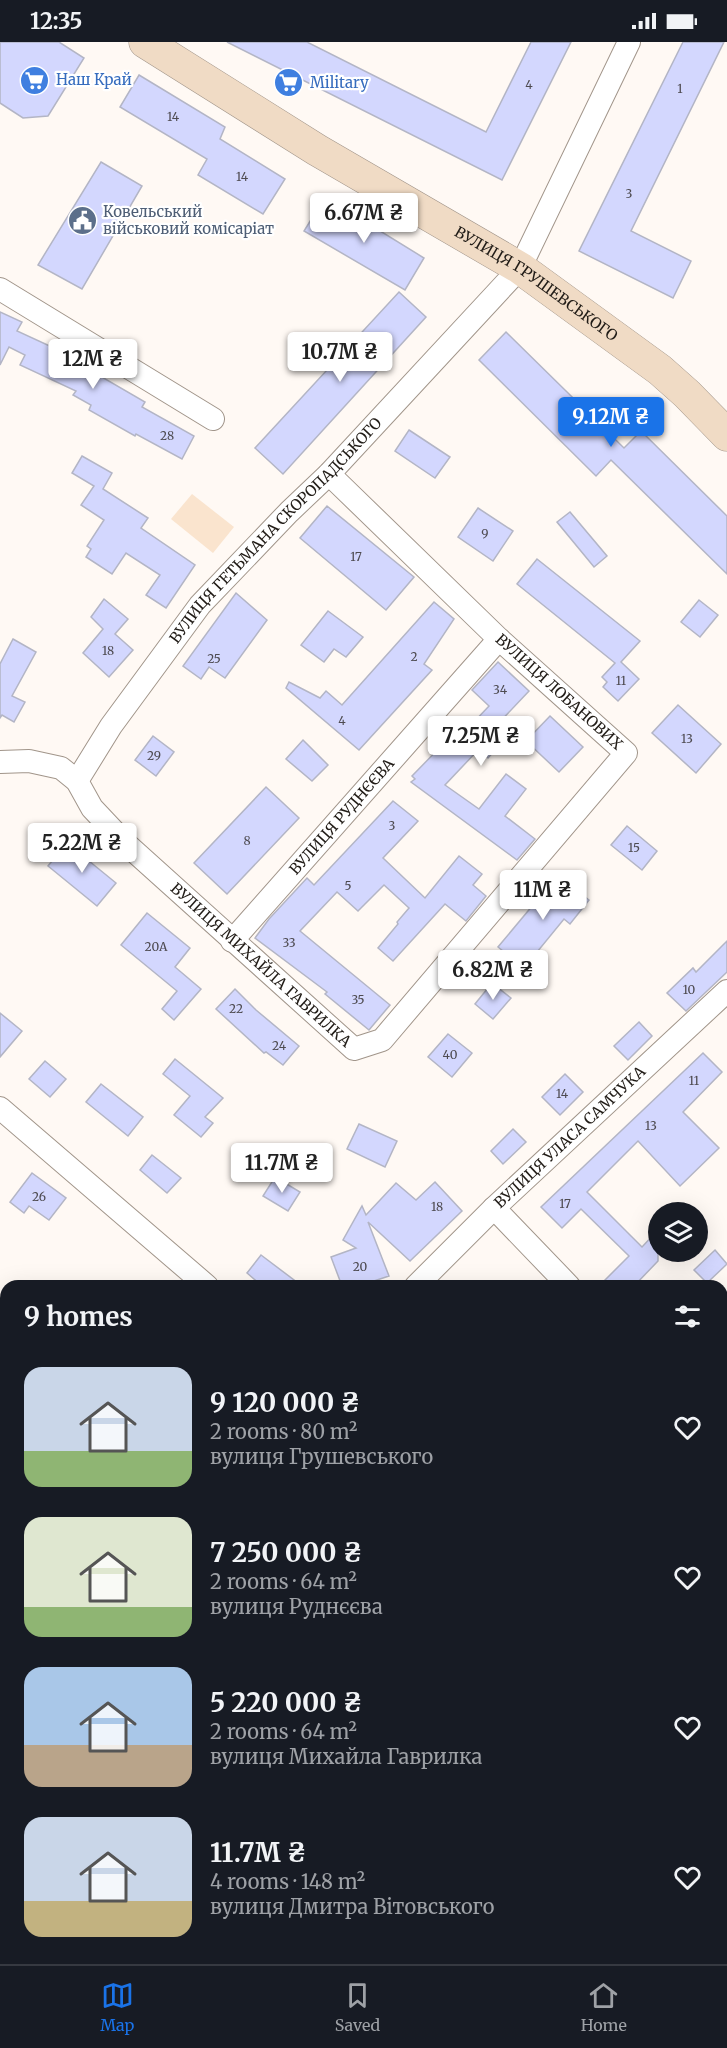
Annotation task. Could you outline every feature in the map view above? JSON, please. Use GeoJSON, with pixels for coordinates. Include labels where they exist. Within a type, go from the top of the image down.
{"type":"FeatureCollection","features":[{"type":"Feature","properties":{"kind":"street","name":"ВУЛИЦЯ ГРУШЕВСЬКОГО"},"geometry":{"type":"LineString","coordinates":[[145,42],[317,150],[520,268],[660,369],[727,435]]}},
{"type":"Feature","properties":{"kind":"street","name":"ВУЛИЦЯ ГЕТЬМАНА СКОРОПАДСЬКОГО"},"geometry":{"type":"LineString","coordinates":[[77,781],[111,726],[200,605],[289,512],[329,474],[520,268],[628,42]]}},
{"type":"Feature","properties":{"kind":"street"},"geometry":{"type":"LineString","coordinates":[[0,289],[213,419]]}},
{"type":"Feature","properties":{"kind":"street","name":"ВУЛИЦЯ ЛОБАНОВИХ"},"geometry":{"type":"LineString","coordinates":[[329,474],[499,639],[626,753],[382,1040],[354,1049]]}},
{"type":"Feature","properties":{"kind":"street","name":"ВУЛИЦЯ РУДНЄЄВА"},"geometry":{"type":"LineString","coordinates":[[232,941],[499,639]]}},
{"type":"Feature","properties":{"kind":"street"},"geometry":{"type":"LineString","coordinates":[[0,762],[29,761],[61,768],[77,781]]}},
{"type":"Feature","properties":{"kind":"street","name":"ВУЛИЦЯ МИХАЙЛА ГАВРИЛКА"},"geometry":{"type":"LineString","coordinates":[[77,781],[92,808],[124,842],[354,1049]]}},
{"type":"Feature","properties":{"kind":"street","name":"ВУЛИЦЯ УЛАСА САМЧУКА"},"geometry":{"type":"LineString","coordinates":[[422,1280],[494,1208],[727,991]]}},
{"type":"Feature","properties":{"kind":"street"},"geometry":{"type":"LineString","coordinates":[[0,1108],[200,1280]]}},
{"type":"Feature","properties":{"kind":"street"},"geometry":{"type":"LineString","coordinates":[[494,1208],[563,1280]]}},
{"type":"Feature","properties":{"kind":"shaded area"},"geometry":{"type":"Polygon","coordinates":[[[192,494],[234,527],[213,553],[171,519],[192,494]]]}},
{"type":"Feature","properties":{"kind":"building","name":"Наш Край"},"geometry":{"type":"Polygon","coordinates":[[[0,42],[59,42],[84,58],[48,116],[23,118],[0,103],[0,42]]]}},
{"type":"Feature","properties":{"kind":"building"},"geometry":{"type":"Polygon","coordinates":[[[227,42],[307,42],[486,132],[531,42],[571,42],[502,180],[227,42]]]}},
{"type":"Feature","properties":{"kind":"building"},"geometry":{"type":"Polygon","coordinates":[[[683,42],[724,42],[631,231],[691,261],[673,298],[579,251],[683,42]]]}},
{"type":"Feature","properties":{"kind":"building"},"geometry":{"type":"Polygon","coordinates":[[[139,75],[225,127],[220,139],[285,179],[263,214],[198,175],[207,159],[120,107],[139,75]]]}},
{"type":"Feature","properties":{"kind":"building"},"geometry":{"type":"Polygon","coordinates":[[[101,162],[142,186],[82,289],[38,265],[101,162]]]}},
{"type":"Feature","properties":{"kind":"building"},"geometry":{"type":"Polygon","coordinates":[[[325,197],[424,258],[405,290],[304,231],[325,197]]]}},
{"type":"Feature","properties":{"kind":"building"},"geometry":{"type":"Polygon","coordinates":[[[399,292],[426,317],[283,474],[255,448],[399,292]]]}},
{"type":"Feature","properties":{"kind":"building"},"geometry":{"type":"Polygon","coordinates":[[[0,312],[22,322],[17,331],[67,354],[101,374],[100,376],[145,402],[142,407],[194,436],[182,459],[89,410],[91,405],[73,395],[76,391],[20,365],[25,355],[9,347],[0,365],[0,312]]]}},
{"type":"Feature","properties":{"kind":"building"},"geometry":{"type":"Polygon","coordinates":[[[506,332],[624,448],[641,431],[727,516],[727,574],[611,460],[596,476],[479,360],[506,332]]]}},
{"type":"Feature","properties":{"kind":"building"},"geometry":{"type":"Polygon","coordinates":[[[409,430],[450,457],[435,478],[395,451],[409,430]]]}},
{"type":"Feature","properties":{"kind":"building"},"geometry":{"type":"Polygon","coordinates":[[[82,456],[112,473],[103,489],[148,518],[141,528],[195,565],[166,608],[146,595],[160,575],[126,553],[112,574],[86,557],[91,549],[87,546],[104,520],[81,505],[94,486],[72,473],[82,456]]]}},
{"type":"Feature","properties":{"kind":"building"},"geometry":{"type":"Polygon","coordinates":[[[327,506],[414,577],[386,610],[300,538],[327,506]]]}},
{"type":"Feature","properties":{"kind":"building"},"geometry":{"type":"Polygon","coordinates":[[[478,508],[513,531],[493,561],[458,537],[478,508]]]}},
{"type":"Feature","properties":{"kind":"building"},"geometry":{"type":"Polygon","coordinates":[[[570,512],[607,556],[594,567],[557,522],[570,512]]]}},
{"type":"Feature","properties":{"kind":"building"},"geometry":{"type":"Polygon","coordinates":[[[537,559],[640,641],[621,662],[639,679],[618,701],[603,687],[607,682],[602,677],[615,663],[517,584],[537,559]]]}},
{"type":"Feature","properties":{"kind":"building"},"geometry":{"type":"Polygon","coordinates":[[[236,593],[267,620],[225,678],[209,667],[201,679],[183,666],[236,593]]]}},
{"type":"Feature","properties":{"kind":"building"},"geometry":{"type":"Polygon","coordinates":[[[104,599],[128,619],[115,634],[133,650],[109,677],[83,653],[103,629],[91,617],[104,599]]]}},
{"type":"Feature","properties":{"kind":"building"},"geometry":{"type":"Polygon","coordinates":[[[699,600],[718,615],[700,637],[681,622],[699,600]]]}},
{"type":"Feature","properties":{"kind":"building"},"geometry":{"type":"Polygon","coordinates":[[[434,602],[454,619],[424,664],[432,670],[359,750],[286,688],[289,682],[320,698],[326,691],[342,705],[434,602]]]}},
{"type":"Feature","properties":{"kind":"building"},"geometry":{"type":"Polygon","coordinates":[[[328,611],[363,637],[346,657],[334,649],[324,662],[301,645],[328,611]]]}},
{"type":"Feature","properties":{"kind":"building"},"geometry":{"type":"Polygon","coordinates":[[[13,639],[36,652],[12,696],[25,702],[14,722],[2,715],[0,718],[0,664],[13,639]]]}},
{"type":"Feature","properties":{"kind":"building"},"geometry":{"type":"Polygon","coordinates":[[[498,662],[529,691],[495,727],[506,738],[488,758],[479,749],[445,785],[479,809],[506,774],[526,789],[505,816],[535,839],[517,860],[411,782],[415,779],[412,776],[450,737],[455,742],[489,706],[472,690],[498,662]]]}},
{"type":"Feature","properties":{"kind":"building"},"geometry":{"type":"Polygon","coordinates":[[[678,705],[721,744],[696,773],[652,733],[678,705]]]}},
{"type":"Feature","properties":{"kind":"building"},"geometry":{"type":"Polygon","coordinates":[[[550,716],[583,747],[559,772],[526,741],[550,716]]]}},
{"type":"Feature","properties":{"kind":"building"},"geometry":{"type":"Polygon","coordinates":[[[153,736],[174,752],[156,776],[135,760],[153,736]]]}},
{"type":"Feature","properties":{"kind":"building"},"geometry":{"type":"Polygon","coordinates":[[[303,740],[328,765],[312,781],[286,759],[303,740]]]}},
{"type":"Feature","properties":{"kind":"building"},"geometry":{"type":"Polygon","coordinates":[[[266,787],[299,818],[227,894],[194,863],[266,787]]]}},
{"type":"Feature","properties":{"kind":"building"},"geometry":{"type":"Polygon","coordinates":[[[393,801],[418,821],[383,858],[425,898],[459,856],[482,874],[473,885],[486,896],[466,921],[445,904],[393,961],[378,948],[409,908],[384,885],[358,911],[337,892],[300,931],[390,1005],[369,1030],[325,994],[327,992],[255,938],[269,919],[307,878],[314,885],[393,801]]]}},
{"type":"Feature","properties":{"kind":"building"},"geometry":{"type":"Polygon","coordinates":[[[627,826],[657,851],[642,870],[611,845],[627,826]]]}},
{"type":"Feature","properties":{"kind":"building"},"geometry":{"type":"Polygon","coordinates":[[[67,843],[116,883],[97,906],[48,866],[67,843]]]}},
{"type":"Feature","properties":{"kind":"building"},"geometry":{"type":"Polygon","coordinates":[[[558,875],[589,900],[570,924],[564,919],[524,968],[498,947],[558,875]]]}},
{"type":"Feature","properties":{"kind":"building"},"geometry":{"type":"Polygon","coordinates":[[[147,913],[190,948],[175,967],[201,989],[174,1020],[162,1009],[177,991],[121,945],[147,913]]]}},
{"type":"Feature","properties":{"kind":"building"},"geometry":{"type":"Polygon","coordinates":[[[727,941],[727,972],[686,1011],[667,993],[693,968],[696,972],[727,941]]]}},
{"type":"Feature","properties":{"kind":"building"},"geometry":{"type":"Polygon","coordinates":[[[492,983],[511,998],[493,1019],[475,1004],[492,983]]]}},
{"type":"Feature","properties":{"kind":"building"},"geometry":{"type":"Polygon","coordinates":[[[235,989],[299,1046],[283,1065],[266,1052],[264,1053],[216,1009],[235,989]]]}},
{"type":"Feature","properties":{"kind":"building"},"geometry":{"type":"Polygon","coordinates":[[[0,1013],[22,1031],[0,1057],[0,1013]]]}},
{"type":"Feature","properties":{"kind":"building"},"geometry":{"type":"Polygon","coordinates":[[[639,1022],[652,1036],[628,1060],[614,1046],[639,1022]]]}},
{"type":"Feature","properties":{"kind":"building"},"geometry":{"type":"Polygon","coordinates":[[[448,1034],[472,1053],[452,1077],[428,1057],[448,1034]]]}},
{"type":"Feature","properties":{"kind":"building"},"geometry":{"type":"Polygon","coordinates":[[[703,1053],[722,1072],[683,1112],[719,1148],[680,1186],[638,1141],[587,1192],[642,1247],[648,1241],[648,1262],[657,1262],[640,1280],[605,1280],[629,1256],[581,1209],[562,1228],[541,1207],[703,1053]]]}},
{"type":"Feature","properties":{"kind":"building"},"geometry":{"type":"Polygon","coordinates":[[[175,1059],[223,1098],[205,1117],[213,1123],[201,1137],[174,1115],[190,1096],[163,1074],[175,1059]]]}},
{"type":"Feature","properties":{"kind":"building"},"geometry":{"type":"Polygon","coordinates":[[[45,1061],[66,1079],[50,1097],[29,1079],[45,1061]]]}},
{"type":"Feature","properties":{"kind":"building"},"geometry":{"type":"Polygon","coordinates":[[[565,1074],[583,1092],[560,1115],[542,1097],[565,1074]]]}},
{"type":"Feature","properties":{"kind":"building"},"geometry":{"type":"Polygon","coordinates":[[[101,1084],[143,1117],[128,1136],[86,1102],[101,1084]]]}},
{"type":"Feature","properties":{"kind":"building"},"geometry":{"type":"Polygon","coordinates":[[[359,1124],[397,1141],[385,1167],[347,1149],[359,1124]]]}},
{"type":"Feature","properties":{"kind":"building"},"geometry":{"type":"Polygon","coordinates":[[[513,1129],[526,1142],[503,1164],[491,1151],[513,1129]]]}},
{"type":"Feature","properties":{"kind":"building"},"geometry":{"type":"Polygon","coordinates":[[[152,1155],[181,1178],[167,1193],[140,1170],[152,1155]]]}},
{"type":"Feature","properties":{"kind":"building"},"geometry":{"type":"Polygon","coordinates":[[[32,1173],[66,1198],[49,1220],[29,1206],[24,1213],[10,1202],[32,1173]]]}},
{"type":"Feature","properties":{"kind":"building"},"geometry":{"type":"Polygon","coordinates":[[[275,1177],[300,1192],[288,1211],[263,1196],[275,1177]]]}},
{"type":"Feature","properties":{"kind":"building"},"geometry":{"type":"Polygon","coordinates":[[[435,1182],[462,1211],[410,1261],[368,1222],[389,1276],[377,1280],[340,1280],[331,1257],[356,1248],[343,1240],[362,1206],[366,1215],[396,1183],[416,1200],[435,1182]]]}},
{"type":"Feature","properties":{"kind":"building"},"geometry":{"type":"Polygon","coordinates":[[[715,1250],[727,1264],[710,1280],[704,1280],[694,1270],[702,1262],[708,1262],[708,1257],[715,1250]]]}},
{"type":"Feature","properties":{"kind":"building"},"geometry":{"type":"Polygon","coordinates":[[[261,1255],[294,1280],[255,1280],[247,1273],[261,1255]]]}},
{"type":"Feature","properties":{"kind":"place","name":"Наш Край"},"geometry":{"type":"Point","coordinates":[35,80]}},
{"type":"Feature","properties":{"kind":"place","name":"Military"},"geometry":{"type":"Point","coordinates":[289,83]}},
{"type":"Feature","properties":{"kind":"place","name":"Ковельський військовий комісаріат"},"geometry":{"type":"Point","coordinates":[82,221]}}]}
